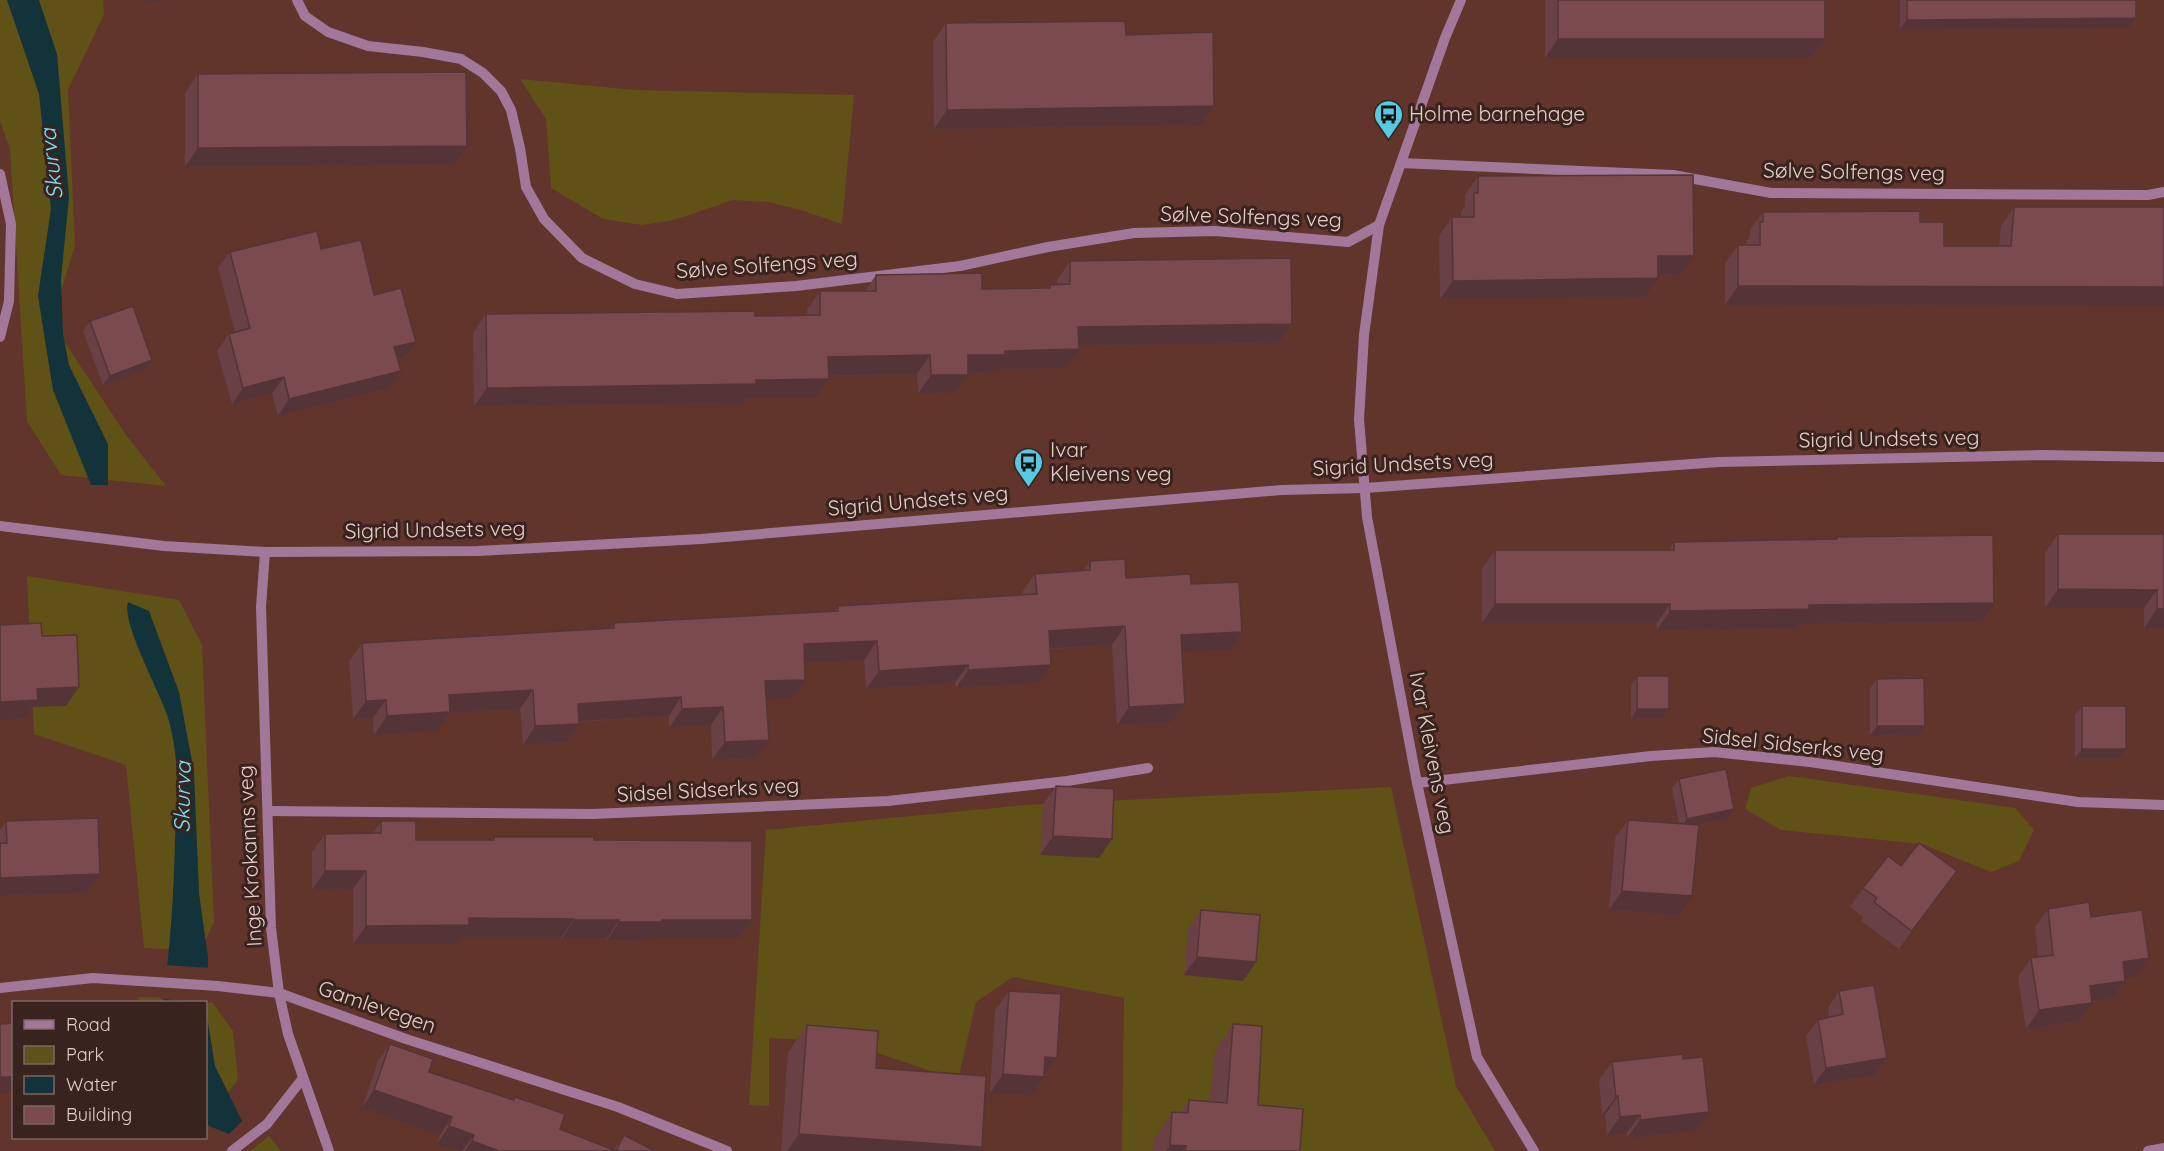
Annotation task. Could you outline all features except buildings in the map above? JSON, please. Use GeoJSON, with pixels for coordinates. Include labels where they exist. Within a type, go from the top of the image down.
{"type":"FeatureCollection","features":[{"type":"Feature","properties":{"kind":"street","name":"Sølve Solfengs veg"},"geometry":{"type":"LineString","coordinates":[[297,0],[305,16],[328,32],[368,46],[460,59],[483,72],[501,91],[511,110],[526,187],[544,219],[582,258],[635,284],[678,294],[796,286],[960,266],[1048,247],[1134,233],[1215,231],[1348,242],[1378,225]]}},
{"type":"Feature","properties":{"kind":"street","name":"Ivar Kleivens veg"},"geometry":{"type":"LineString","coordinates":[[1461,0],[1444,38],[1378,225],[1364,335],[1359,419],[1367,517],[1417,783],[1476,1057],[1534,1151]]}},
{"type":"Feature","properties":{"kind":"street","name":"Sølve Solfengs veg"},"geometry":{"type":"LineString","coordinates":[[1401,163],[1673,176],[1771,193],[2148,195],[2164,192]]}},
{"type":"Feature","properties":{"kind":"street"},"geometry":{"type":"LineString","coordinates":[[0,174],[11,224],[9,302],[0,337]]}},
{"type":"Feature","properties":{"kind":"street","name":"Sigrid Undsets veg"},"geometry":{"type":"LineString","coordinates":[[0,526],[164,546],[265,552],[478,551],[700,540],[1270,491],[1365,488],[1719,462],[2042,455],[2164,457]]}},
{"type":"Feature","properties":{"kind":"street","name":"Inge Krokanns veg"},"geometry":{"type":"LineString","coordinates":[[265,552],[261,607],[271,928],[279,993],[288,1034],[329,1151]]}},
{"type":"Feature","properties":{"kind":"street","name":"Sidsel Sidserks veg"},"geometry":{"type":"LineString","coordinates":[[1417,783],[1604,761],[1714,752],[1810,762],[2078,802],[2164,805]]}},
{"type":"Feature","properties":{"kind":"street","name":"Sidsel Sidserks veg"},"geometry":{"type":"LineString","coordinates":[[268,811],[593,814],[888,801],[1148,768]]}},
{"type":"Feature","properties":{"kind":"street","name":"Gamlevegen"},"geometry":{"type":"LineString","coordinates":[[0,988],[93,978],[218,986],[279,993],[406,1039],[618,1107],[727,1151]]}},
{"type":"Feature","properties":{"kind":"street"},"geometry":{"type":"LineString","coordinates":[[231,1151],[267,1124],[303,1078]]}},
{"type":"Feature","properties":{"kind":"street"},"geometry":{"type":"LineString","coordinates":[[2148,1151],[2164,1148]]}},
{"type":"Feature","properties":{"kind":"green space"},"geometry":{"type":"Polygon","coordinates":[[[0,0],[103,0],[104,14],[68,90],[75,245],[58,301],[62,338],[126,435],[166,486],[61,475],[27,421],[10,149],[0,121],[0,0]]]}},
{"type":"Feature","properties":{"kind":"green space"},"geometry":{"type":"Polygon","coordinates":[[[520,79],[635,90],[854,95],[842,224],[769,202],[733,200],[674,220],[642,225],[603,219],[551,188],[546,119],[520,79]]]}},
{"type":"Feature","properties":{"kind":"green space"},"geometry":{"type":"Polygon","coordinates":[[[27,576],[179,600],[202,645],[214,922],[200,951],[144,948],[126,765],[34,734],[27,576]]]}},
{"type":"Feature","properties":{"kind":"green space"},"geometry":{"type":"Polygon","coordinates":[[[1789,776],[2015,808],[2034,830],[2019,861],[1991,872],[1922,844],[1781,830],[1745,809],[1751,788],[1789,776]]]}},
{"type":"Feature","properties":{"kind":"green space"},"geometry":{"type":"Polygon","coordinates":[[[1391,787],[1456,1086],[1495,1151],[1122,1151],[1124,998],[1013,977],[976,1002],[958,1080],[844,1042],[769,1038],[769,1106],[749,1105],[766,830],[1025,805],[1391,787]]]}},
{"type":"Feature","properties":{"kind":"green space"},"geometry":{"type":"Polygon","coordinates":[[[138,997],[209,998],[233,1031],[238,1080],[208,1118],[207,1001],[139,1001],[138,997]]]}},
{"type":"Feature","properties":{"kind":"green space"},"geometry":{"type":"Polygon","coordinates":[[[269,1136],[281,1151],[250,1151],[269,1136]]]}},
{"type":"Feature","properties":{"kind":"water","name":"Skurva"},"geometry":{"type":"Polygon","coordinates":[[[7,0],[39,0],[57,54],[69,197],[61,279],[63,334],[69,365],[108,444],[108,485],[91,485],[53,390],[38,296],[51,209],[39,94],[7,0]]]}},
{"type":"Feature","properties":{"kind":"water","name":"Skurva"},"geometry":{"type":"Polygon","coordinates":[[[128,602],[149,611],[179,692],[194,772],[199,893],[208,958],[207,1016],[207,1001],[163,1001],[173,901],[177,795],[175,750],[165,709],[136,642],[127,612],[128,602]]]}},
{"type":"Feature","properties":{"kind":"water"},"geometry":{"type":"Polygon","coordinates":[[[207,1016],[215,1066],[242,1121],[229,1134],[209,1126],[207,1121],[207,1016]]]}},
{"type":"Feature","properties":{"kind":"pier"},"geometry":{"type":"Polygon","coordinates":[[[165,965],[211,968],[211,1003],[160,999],[165,965]]]}},
{"type":"Feature","properties":{"kind":"place","name":"Holme barnehage"},"geometry":{"type":"Point","coordinates":[1388,140]}},
{"type":"Feature","properties":{"kind":"place","name":"Ivar Kleivens veg"},"geometry":{"type":"Point","coordinates":[1029,488]}}]}
